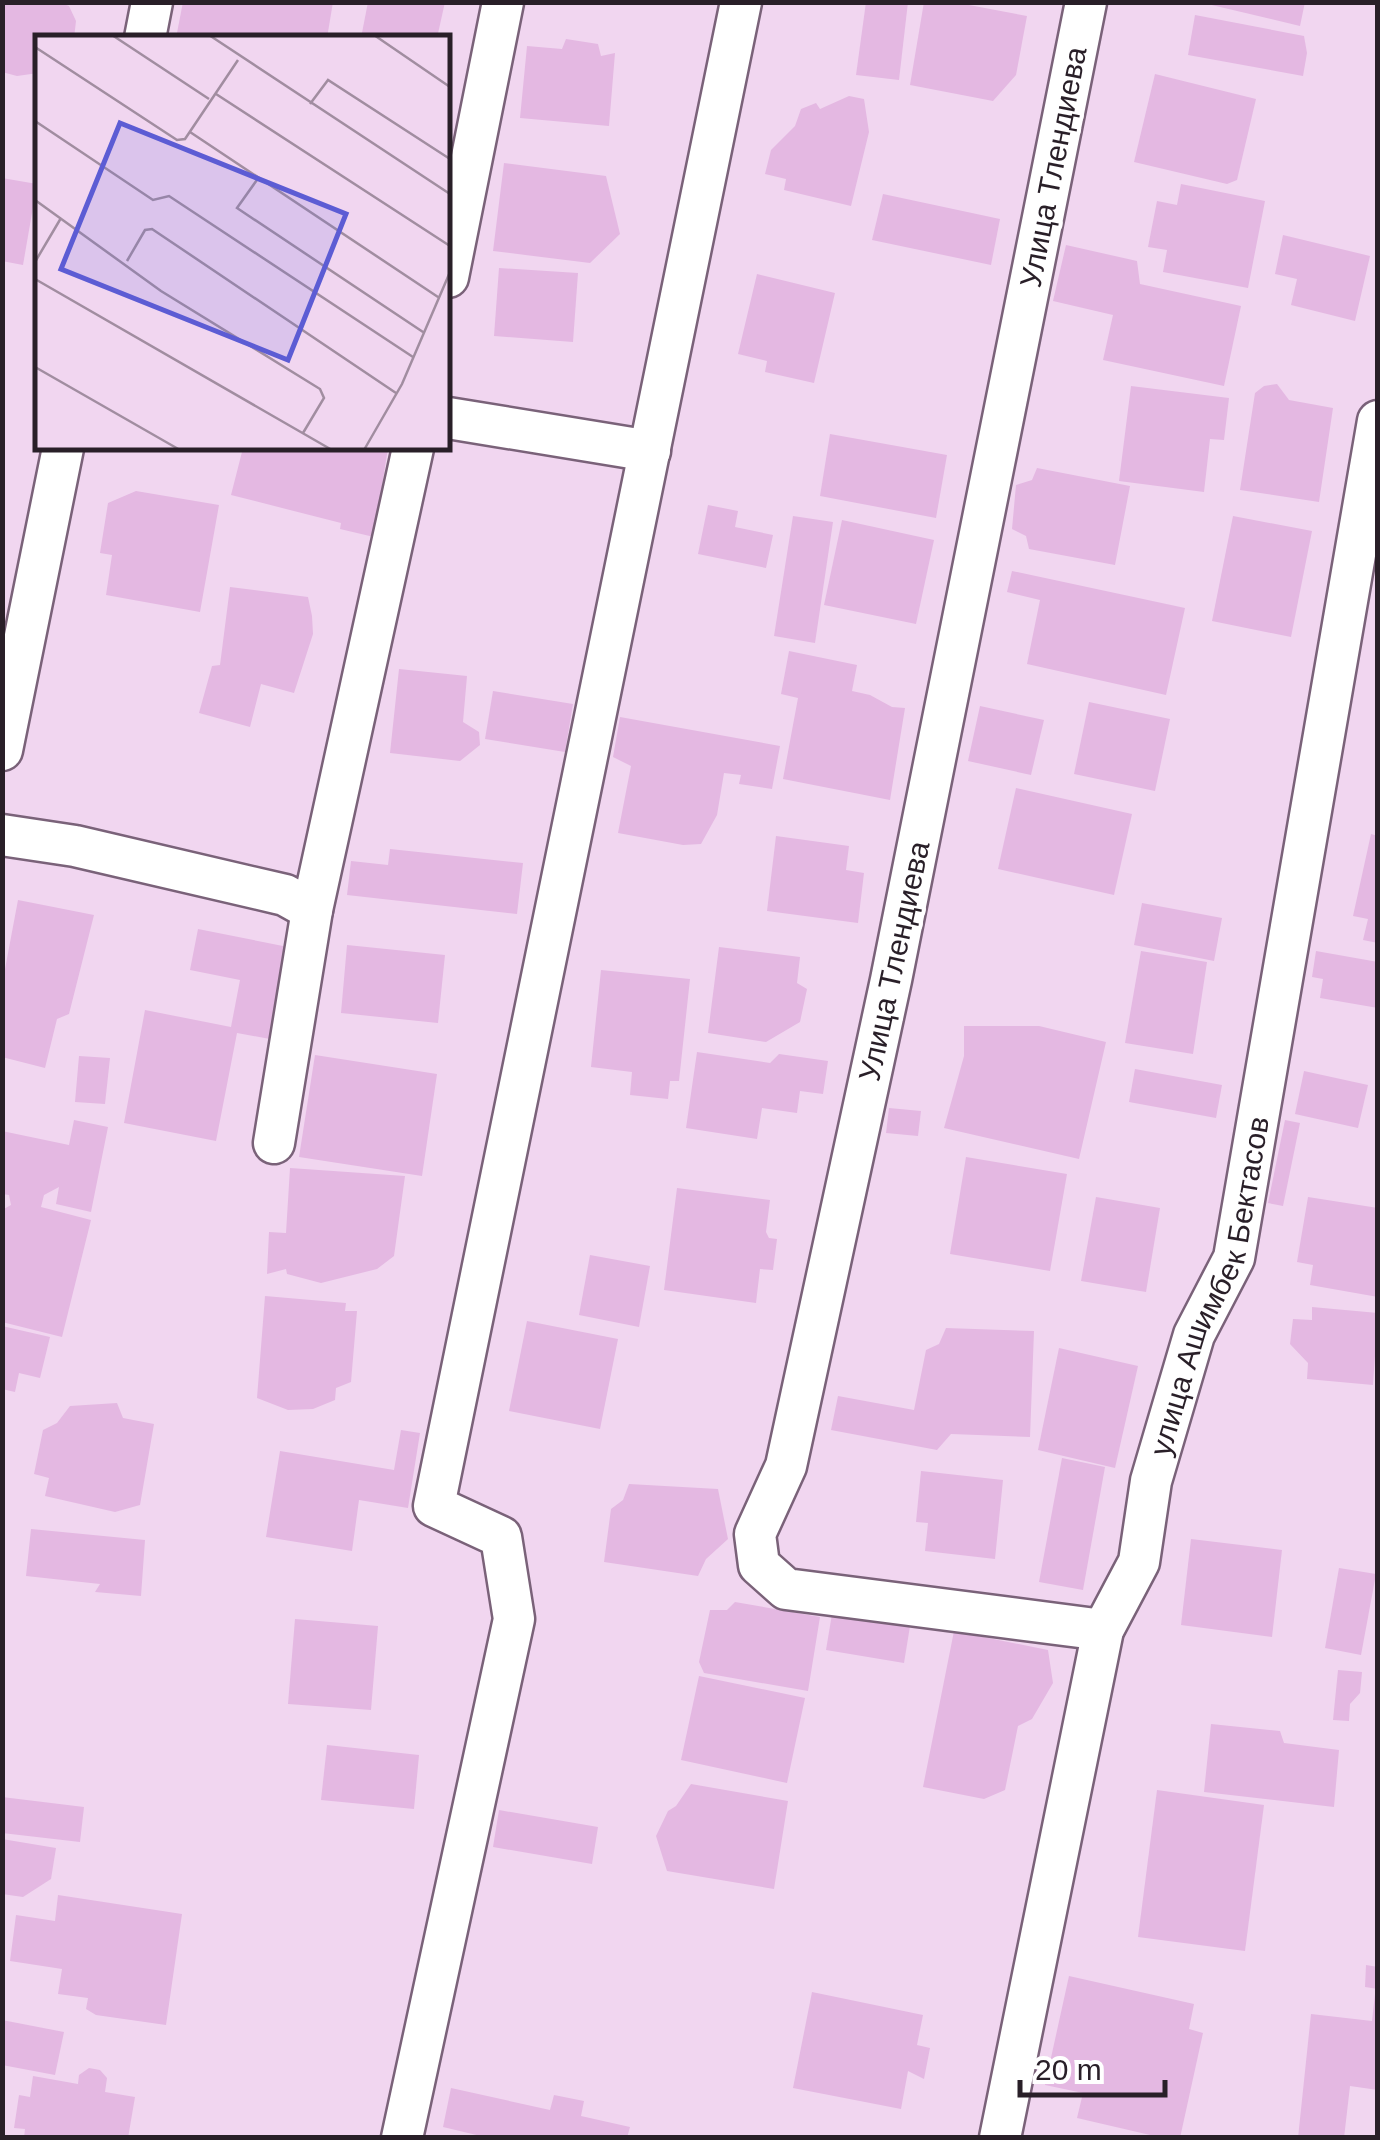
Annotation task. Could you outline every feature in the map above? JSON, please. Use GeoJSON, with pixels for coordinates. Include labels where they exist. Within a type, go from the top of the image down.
{"type":"FeatureCollection","features":[{"type":"Feature","properties":{"kind":"street"},"geometry":{"type":"LineString","coordinates":[[145,35],[152,2]]}},
{"type":"Feature","properties":{"kind":"street"},"geometry":{"type":"LineString","coordinates":[[450,267],[503,2]]}},
{"type":"Feature","properties":{"kind":"street"},"geometry":{"type":"LineString","coordinates":[[402,2138],[514,1620],[501,1538],[434,1506],[742,2]]}},
{"type":"Feature","properties":{"kind":"street","name":"Улица Тлендиева"},"geometry":{"type":"LineString","coordinates":[[1086,2],[892,980],[786,1466],[755,1534],[760,1565],[786,1589],[1103,1630]]}},
{"type":"Feature","properties":{"kind":"street"},"geometry":{"type":"LineString","coordinates":[[450,418],[650,452]]}},
{"type":"Feature","properties":{"kind":"street","name":"улица Ашимбек Бектасов"},"geometry":{"type":"LineString","coordinates":[[1000,2138],[1103,1630],[1138,1562],[1151,1481],[1194,1336],[1234,1258],[1378,421]]}},
{"type":"Feature","properties":{"kind":"street"},"geometry":{"type":"LineString","coordinates":[[2,750],[63,450]]}},
{"type":"Feature","properties":{"kind":"street"},"geometry":{"type":"LineString","coordinates":[[274,1143],[312,910],[413,450]]}},
{"type":"Feature","properties":{"kind":"street"},"geometry":{"type":"LineString","coordinates":[[2,835],[75,846],[285,895],[312,910]]}},
{"type":"Feature","properties":{"kind":"building"},"geometry":{"type":"Polygon","coordinates":[[[2,2],[58,2],[69,6],[76,21],[74,35],[35,35],[35,73],[17,76],[2,72],[2,2]]]}},
{"type":"Feature","properties":{"kind":"building"},"geometry":{"type":"Polygon","coordinates":[[[183,2],[333,2],[328,35],[177,35],[183,2]]]}},
{"type":"Feature","properties":{"kind":"building"},"geometry":{"type":"Polygon","coordinates":[[[368,2],[445,2],[438,35],[362,35],[368,2]]]}},
{"type":"Feature","properties":{"kind":"building"},"geometry":{"type":"Polygon","coordinates":[[[866,2],[908,2],[899,80],[856,75],[866,2]]]}},
{"type":"Feature","properties":{"kind":"building"},"geometry":{"type":"Polygon","coordinates":[[[924,2],[953,2],[1027,16],[1016,75],[993,101],[910,85],[924,2]]]}},
{"type":"Feature","properties":{"kind":"building"},"geometry":{"type":"Polygon","coordinates":[[[1199,2],[1305,2],[1300,26],[1199,2]]]}},
{"type":"Feature","properties":{"kind":"building"},"geometry":{"type":"Polygon","coordinates":[[[1195,15],[1304,36],[1307,53],[1303,76],[1188,55],[1195,15]]]}},
{"type":"Feature","properties":{"kind":"building"},"geometry":{"type":"Polygon","coordinates":[[[566,39],[598,44],[601,56],[615,53],[609,126],[520,118],[527,46],[562,49],[566,39]]]}},
{"type":"Feature","properties":{"kind":"building"},"geometry":{"type":"Polygon","coordinates":[[[1155,74],[1256,99],[1237,180],[1227,184],[1134,162],[1155,74]]]}},
{"type":"Feature","properties":{"kind":"building"},"geometry":{"type":"Polygon","coordinates":[[[849,96],[864,99],[869,132],[851,206],[784,190],[786,179],[765,174],[771,150],[795,126],[801,109],[816,103],[820,109],[849,96]]]}},
{"type":"Feature","properties":{"kind":"building"},"geometry":{"type":"Polygon","coordinates":[[[504,163],[606,176],[620,234],[590,263],[493,251],[504,163]]]}},
{"type":"Feature","properties":{"kind":"building"},"geometry":{"type":"Polygon","coordinates":[[[2,178],[35,184],[23,265],[2,261],[2,178]]]}},
{"type":"Feature","properties":{"kind":"building"},"geometry":{"type":"Polygon","coordinates":[[[1181,184],[1265,201],[1248,288],[1163,272],[1167,250],[1148,247],[1157,201],[1177,205],[1181,184]]]}},
{"type":"Feature","properties":{"kind":"building"},"geometry":{"type":"Polygon","coordinates":[[[883,194],[1000,219],[991,265],[872,240],[883,194]]]}},
{"type":"Feature","properties":{"kind":"building"},"geometry":{"type":"Polygon","coordinates":[[[1283,235],[1370,256],[1355,321],[1291,305],[1297,279],[1275,274],[1283,235]]]}},
{"type":"Feature","properties":{"kind":"building"},"geometry":{"type":"Polygon","coordinates":[[[1066,245],[1137,261],[1140,284],[1241,306],[1224,386],[1103,360],[1113,315],[1053,301],[1066,245]]]}},
{"type":"Feature","properties":{"kind":"building"},"geometry":{"type":"Polygon","coordinates":[[[499,268],[578,273],[573,342],[494,336],[499,268]]]}},
{"type":"Feature","properties":{"kind":"building"},"geometry":{"type":"Polygon","coordinates":[[[757,274],[835,293],[814,383],[765,372],[767,361],[738,354],[757,274]]]}},
{"type":"Feature","properties":{"kind":"building"},"geometry":{"type":"Polygon","coordinates":[[[1277,384],[1289,400],[1333,408],[1319,502],[1240,490],[1255,393],[1264,386],[1277,384]]]}},
{"type":"Feature","properties":{"kind":"building"},"geometry":{"type":"Polygon","coordinates":[[[1131,386],[1229,398],[1224,440],[1210,439],[1204,492],[1119,481],[1131,386]]]}},
{"type":"Feature","properties":{"kind":"building"},"geometry":{"type":"Polygon","coordinates":[[[830,434],[947,455],[936,518],[820,496],[830,434]]]}},
{"type":"Feature","properties":{"kind":"building"},"geometry":{"type":"Polygon","coordinates":[[[242,450],[388,450],[374,537],[340,529],[341,523],[231,495],[242,450]]]}},
{"type":"Feature","properties":{"kind":"building"},"geometry":{"type":"Polygon","coordinates":[[[1037,468],[1130,486],[1115,565],[1029,549],[1026,536],[1012,529],[1016,485],[1032,480],[1037,468]]]}},
{"type":"Feature","properties":{"kind":"building"},"geometry":{"type":"Polygon","coordinates":[[[136,491],[219,505],[200,612],[106,595],[112,555],[100,553],[108,503],[136,491]]]}},
{"type":"Feature","properties":{"kind":"building"},"geometry":{"type":"Polygon","coordinates":[[[708,505],[738,511],[735,527],[773,535],[766,568],[698,554],[708,505]]]}},
{"type":"Feature","properties":{"kind":"building"},"geometry":{"type":"Polygon","coordinates":[[[793,516],[833,522],[815,643],[774,636],[793,516]]]}},
{"type":"Feature","properties":{"kind":"building"},"geometry":{"type":"Polygon","coordinates":[[[1233,516],[1312,531],[1291,637],[1212,621],[1233,516]]]}},
{"type":"Feature","properties":{"kind":"building"},"geometry":{"type":"Polygon","coordinates":[[[842,520],[934,540],[916,624],[824,605],[842,520]]]}},
{"type":"Feature","properties":{"kind":"building"},"geometry":{"type":"Polygon","coordinates":[[[1012,571],[1185,608],[1166,695],[1027,664],[1040,600],[1007,592],[1012,571]]]}},
{"type":"Feature","properties":{"kind":"building"},"geometry":{"type":"Polygon","coordinates":[[[230,587],[308,597],[312,616],[313,634],[294,693],[261,684],[250,727],[199,713],[212,666],[220,665],[230,587]]]}},
{"type":"Feature","properties":{"kind":"building"},"geometry":{"type":"Polygon","coordinates":[[[789,651],[857,665],[852,691],[892,707],[905,708],[890,800],[783,779],[798,698],[781,694],[789,651]]]}},
{"type":"Feature","properties":{"kind":"building"},"geometry":{"type":"Polygon","coordinates":[[[399,669],[467,676],[463,722],[479,732],[480,745],[460,761],[390,753],[399,669]]]}},
{"type":"Feature","properties":{"kind":"building"},"geometry":{"type":"Polygon","coordinates":[[[493,691],[573,704],[565,752],[485,739],[493,691]]]}},
{"type":"Feature","properties":{"kind":"building"},"geometry":{"type":"Polygon","coordinates":[[[1089,702],[1170,719],[1155,791],[1074,774],[1089,702]]]}},
{"type":"Feature","properties":{"kind":"building"},"geometry":{"type":"Polygon","coordinates":[[[980,706],[1044,720],[1031,775],[968,761],[980,706]]]}},
{"type":"Feature","properties":{"kind":"building"},"geometry":{"type":"Polygon","coordinates":[[[620,717],[780,746],[772,789],[739,784],[741,775],[724,773],[717,815],[701,844],[683,845],[618,833],[631,766],[613,757],[620,717]]]}},
{"type":"Feature","properties":{"kind":"building"},"geometry":{"type":"Polygon","coordinates":[[[1016,788],[1132,814],[1114,895],[998,869],[1016,788]]]}},
{"type":"Feature","properties":{"kind":"building"},"geometry":{"type":"Polygon","coordinates":[[[1371,834],[1378,836],[1378,943],[1363,940],[1368,919],[1353,916],[1371,834]]]}},
{"type":"Feature","properties":{"kind":"building"},"geometry":{"type":"Polygon","coordinates":[[[776,836],[849,846],[846,870],[864,873],[858,923],[767,911],[776,836]]]}},
{"type":"Feature","properties":{"kind":"building"},"geometry":{"type":"Polygon","coordinates":[[[390,849],[523,863],[517,914],[347,895],[351,861],[388,865],[390,849]]]}},
{"type":"Feature","properties":{"kind":"building"},"geometry":{"type":"Polygon","coordinates":[[[18,900],[94,915],[69,1014],[57,1019],[45,1068],[2,1057],[2,985],[18,900]]]}},
{"type":"Feature","properties":{"kind":"building"},"geometry":{"type":"Polygon","coordinates":[[[1142,903],[1222,918],[1214,961],[1134,945],[1142,903]]]}},
{"type":"Feature","properties":{"kind":"building"},"geometry":{"type":"Polygon","coordinates":[[[198,929],[288,947],[270,1039],[237,1033],[216,1141],[124,1123],[145,1010],[231,1027],[240,980],[190,970],[198,929]]]}},
{"type":"Feature","properties":{"kind":"building"},"geometry":{"type":"Polygon","coordinates":[[[347,945],[445,955],[438,1023],[341,1013],[347,945]]]}},
{"type":"Feature","properties":{"kind":"building"},"geometry":{"type":"Polygon","coordinates":[[[719,947],[800,957],[797,983],[807,989],[800,1022],[766,1042],[708,1033],[719,947]]]}},
{"type":"Feature","properties":{"kind":"building"},"geometry":{"type":"Polygon","coordinates":[[[1141,951],[1207,962],[1193,1054],[1125,1043],[1141,951]]]}},
{"type":"Feature","properties":{"kind":"building"},"geometry":{"type":"Polygon","coordinates":[[[1316,951],[1378,962],[1378,1008],[1320,998],[1323,979],[1312,977],[1316,951]]]}},
{"type":"Feature","properties":{"kind":"building"},"geometry":{"type":"Polygon","coordinates":[[[601,970],[690,979],[679,1081],[670,1081],[668,1099],[630,1095],[632,1072],[591,1067],[601,970]]]}},
{"type":"Feature","properties":{"kind":"building"},"geometry":{"type":"Polygon","coordinates":[[[964,1026],[1039,1026],[1106,1042],[1079,1159],[944,1128],[964,1056],[964,1026]]]}},
{"type":"Feature","properties":{"kind":"building"},"geometry":{"type":"Polygon","coordinates":[[[697,1052],[770,1063],[779,1054],[828,1061],[823,1094],[800,1091],[797,1113],[762,1108],[757,1139],[686,1128],[697,1052]]]}},
{"type":"Feature","properties":{"kind":"building"},"geometry":{"type":"Polygon","coordinates":[[[315,1055],[437,1074],[422,1176],[299,1157],[315,1055]]]}},
{"type":"Feature","properties":{"kind":"building"},"geometry":{"type":"Polygon","coordinates":[[[79,1056],[110,1058],[105,1104],[75,1102],[79,1056]]]}},
{"type":"Feature","properties":{"kind":"building"},"geometry":{"type":"Polygon","coordinates":[[[1135,1069],[1222,1085],[1216,1118],[1129,1102],[1135,1069]]]}},
{"type":"Feature","properties":{"kind":"building"},"geometry":{"type":"Polygon","coordinates":[[[1304,1071],[1368,1085],[1358,1128],[1295,1114],[1304,1071]]]}},
{"type":"Feature","properties":{"kind":"building"},"geometry":{"type":"Polygon","coordinates":[[[889,1108],[921,1111],[918,1136],[886,1133],[889,1108]]]}},
{"type":"Feature","properties":{"kind":"building"},"geometry":{"type":"Polygon","coordinates":[[[74,1120],[108,1127],[91,1212],[56,1204],[59,1187],[44,1195],[41,1207],[91,1220],[62,1337],[2,1322],[2,1210],[11,1205],[9,1195],[2,1194],[2,1131],[69,1145],[74,1120]]]}},
{"type":"Feature","properties":{"kind":"building"},"geometry":{"type":"Polygon","coordinates":[[[1285,1120],[1300,1123],[1283,1206],[1268,1203],[1285,1120]]]}},
{"type":"Feature","properties":{"kind":"building"},"geometry":{"type":"Polygon","coordinates":[[[966,1157],[1067,1174],[1050,1271],[950,1254],[966,1157]]]}},
{"type":"Feature","properties":{"kind":"building"},"geometry":{"type":"Polygon","coordinates":[[[290,1168],[405,1176],[394,1256],[377,1269],[321,1283],[287,1274],[286,1269],[267,1274],[269,1232],[286,1233],[290,1168]]]}},
{"type":"Feature","properties":{"kind":"building"},"geometry":{"type":"Polygon","coordinates":[[[677,1188],[770,1200],[766,1232],[769,1238],[777,1239],[773,1270],[760,1269],[756,1303],[664,1290],[677,1188]]]}},
{"type":"Feature","properties":{"kind":"building"},"geometry":{"type":"Polygon","coordinates":[[[1096,1197],[1160,1208],[1146,1292],[1081,1281],[1096,1197]]]}},
{"type":"Feature","properties":{"kind":"building"},"geometry":{"type":"Polygon","coordinates":[[[1308,1197],[1378,1208],[1378,1297],[1310,1285],[1313,1265],[1297,1262],[1308,1197]]]}},
{"type":"Feature","properties":{"kind":"building"},"geometry":{"type":"Polygon","coordinates":[[[590,1255],[650,1266],[639,1327],[579,1315],[590,1255]]]}},
{"type":"Feature","properties":{"kind":"building"},"geometry":{"type":"Polygon","coordinates":[[[265,1296],[346,1303],[345,1311],[357,1311],[351,1382],[336,1388],[335,1400],[313,1409],[288,1410],[257,1398],[265,1296]]]}},
{"type":"Feature","properties":{"kind":"building"},"geometry":{"type":"Polygon","coordinates":[[[1312,1307],[1378,1313],[1373,1385],[1307,1379],[1308,1363],[1290,1344],[1293,1319],[1312,1320],[1312,1307]]]}},
{"type":"Feature","properties":{"kind":"building"},"geometry":{"type":"Polygon","coordinates":[[[527,1321],[618,1339],[600,1429],[509,1411],[527,1321]]]}},
{"type":"Feature","properties":{"kind":"building"},"geometry":{"type":"Polygon","coordinates":[[[2,1326],[50,1337],[40,1378],[19,1373],[15,1392],[2,1389],[2,1326]]]}},
{"type":"Feature","properties":{"kind":"building"},"geometry":{"type":"Polygon","coordinates":[[[946,1328],[1034,1331],[1030,1437],[951,1434],[937,1450],[831,1430],[838,1396],[914,1410],[926,1350],[939,1344],[946,1328]]]}},
{"type":"Feature","properties":{"kind":"building"},"geometry":{"type":"Polygon","coordinates":[[[1059,1348],[1138,1366],[1115,1468],[1038,1450],[1059,1348]]]}},
{"type":"Feature","properties":{"kind":"building"},"geometry":{"type":"Polygon","coordinates":[[[117,1403],[123,1418],[154,1424],[140,1505],[115,1512],[45,1496],[49,1478],[34,1474],[43,1430],[57,1423],[70,1406],[117,1403]]]}},
{"type":"Feature","properties":{"kind":"building"},"geometry":{"type":"Polygon","coordinates":[[[401,1430],[420,1433],[408,1508],[359,1500],[352,1551],[266,1537],[280,1451],[394,1470],[401,1430]]]}},
{"type":"Feature","properties":{"kind":"building"},"geometry":{"type":"Polygon","coordinates":[[[1062,1458],[1105,1467],[1083,1590],[1039,1582],[1062,1458]]]}},
{"type":"Feature","properties":{"kind":"building"},"geometry":{"type":"Polygon","coordinates":[[[921,1471],[1003,1480],[995,1559],[925,1551],[928,1523],[916,1522],[921,1471]]]}},
{"type":"Feature","properties":{"kind":"building"},"geometry":{"type":"Polygon","coordinates":[[[629,1484],[718,1489],[728,1539],[706,1559],[698,1576],[604,1562],[611,1509],[623,1500],[629,1484]]]}},
{"type":"Feature","properties":{"kind":"building"},"geometry":{"type":"Polygon","coordinates":[[[31,1529],[145,1540],[141,1596],[95,1592],[100,1584],[26,1576],[31,1529]]]}},
{"type":"Feature","properties":{"kind":"building"},"geometry":{"type":"Polygon","coordinates":[[[1191,1539],[1282,1550],[1272,1637],[1181,1625],[1191,1539]]]}},
{"type":"Feature","properties":{"kind":"building"},"geometry":{"type":"Polygon","coordinates":[[[1339,1568],[1376,1574],[1361,1655],[1325,1648],[1339,1568]]]}},
{"type":"Feature","properties":{"kind":"building"},"geometry":{"type":"Polygon","coordinates":[[[735,1602],[820,1617],[808,1691],[704,1673],[699,1662],[710,1610],[727,1610],[735,1602]]]}},
{"type":"Feature","properties":{"kind":"building"},"geometry":{"type":"Polygon","coordinates":[[[834,1602],[912,1614],[904,1663],[826,1650],[834,1602]]]}},
{"type":"Feature","properties":{"kind":"building"},"geometry":{"type":"Polygon","coordinates":[[[295,1619],[378,1626],[371,1710],[288,1704],[295,1619]]]}},
{"type":"Feature","properties":{"kind":"building"},"geometry":{"type":"Polygon","coordinates":[[[954,1631],[1048,1650],[1053,1683],[1032,1719],[1018,1726],[1005,1790],[984,1799],[923,1787],[954,1631]]]}},
{"type":"Feature","properties":{"kind":"building"},"geometry":{"type":"Polygon","coordinates":[[[1338,1670],[1362,1672],[1360,1693],[1350,1704],[1349,1721],[1333,1720],[1338,1670]]]}},
{"type":"Feature","properties":{"kind":"building"},"geometry":{"type":"Polygon","coordinates":[[[699,1676],[805,1698],[787,1783],[681,1760],[699,1676]]]}},
{"type":"Feature","properties":{"kind":"building"},"geometry":{"type":"Polygon","coordinates":[[[1211,1724],[1280,1731],[1284,1743],[1339,1750],[1334,1807],[1204,1792],[1211,1724]]]}},
{"type":"Feature","properties":{"kind":"building"},"geometry":{"type":"Polygon","coordinates":[[[327,1745],[419,1755],[414,1809],[321,1800],[327,1745]]]}},
{"type":"Feature","properties":{"kind":"building"},"geometry":{"type":"Polygon","coordinates":[[[691,1784],[788,1801],[774,1889],[667,1871],[656,1836],[668,1811],[691,1784]]]}},
{"type":"Feature","properties":{"kind":"building"},"geometry":{"type":"Polygon","coordinates":[[[1157,1790],[1264,1805],[1245,1951],[1138,1937],[1157,1790]]]}},
{"type":"Feature","properties":{"kind":"building"},"geometry":{"type":"Polygon","coordinates":[[[2,1797],[84,1807],[80,1842],[2,1833],[2,1797]]]}},
{"type":"Feature","properties":{"kind":"building"},"geometry":{"type":"Polygon","coordinates":[[[499,1810],[598,1827],[592,1864],[493,1847],[499,1810]]]}},
{"type":"Feature","properties":{"kind":"building"},"geometry":{"type":"Polygon","coordinates":[[[2,1839],[56,1848],[51,1879],[23,1897],[2,1894],[2,1839]]]}},
{"type":"Feature","properties":{"kind":"building"},"geometry":{"type":"Polygon","coordinates":[[[58,1895],[182,1914],[166,2025],[96,2015],[86,2009],[88,1998],[58,1994],[62,1969],[10,1961],[16,1915],[55,1921],[58,1895]]]}},
{"type":"Feature","properties":{"kind":"building"},"geometry":{"type":"Polygon","coordinates":[[[1366,1965],[1378,1967],[1378,1989],[1365,1987],[1366,1965]]]}},
{"type":"Feature","properties":{"kind":"building"},"geometry":{"type":"Polygon","coordinates":[[[1069,1976],[1194,2004],[1189,2029],[1203,2033],[1180,2138],[1163,2138],[1077,2118],[1083,2093],[1045,2085],[1069,1976]]]}},
{"type":"Feature","properties":{"kind":"building"},"geometry":{"type":"Polygon","coordinates":[[[812,1992],[923,2015],[917,2045],[930,2048],[924,2079],[908,2071],[901,2109],[793,2088],[812,1992]]]}},
{"type":"Feature","properties":{"kind":"building"},"geometry":{"type":"Polygon","coordinates":[[[1375,1994],[1378,2090],[1350,2086],[1344,2138],[1298,2138],[1311,2014],[1372,2021],[1375,1994]]]}},
{"type":"Feature","properties":{"kind":"building"},"geometry":{"type":"Polygon","coordinates":[[[2,2020],[64,2032],[55,2075],[2,2065],[2,2020]]]}},
{"type":"Feature","properties":{"kind":"building"},"geometry":{"type":"Polygon","coordinates":[[[89,2068],[100,2070],[107,2078],[105,2092],[135,2097],[128,2138],[24,2138],[25,2129],[14,2128],[19,2095],[30,2097],[33,2076],[78,2084],[79,2075],[89,2068]]]}},
{"type":"Feature","properties":{"kind":"building"},"geometry":{"type":"Polygon","coordinates":[[[451,2088],[550,2110],[554,2095],[584,2101],[581,2116],[630,2127],[627,2138],[489,2138],[443,2127],[451,2088]]]}}]}
